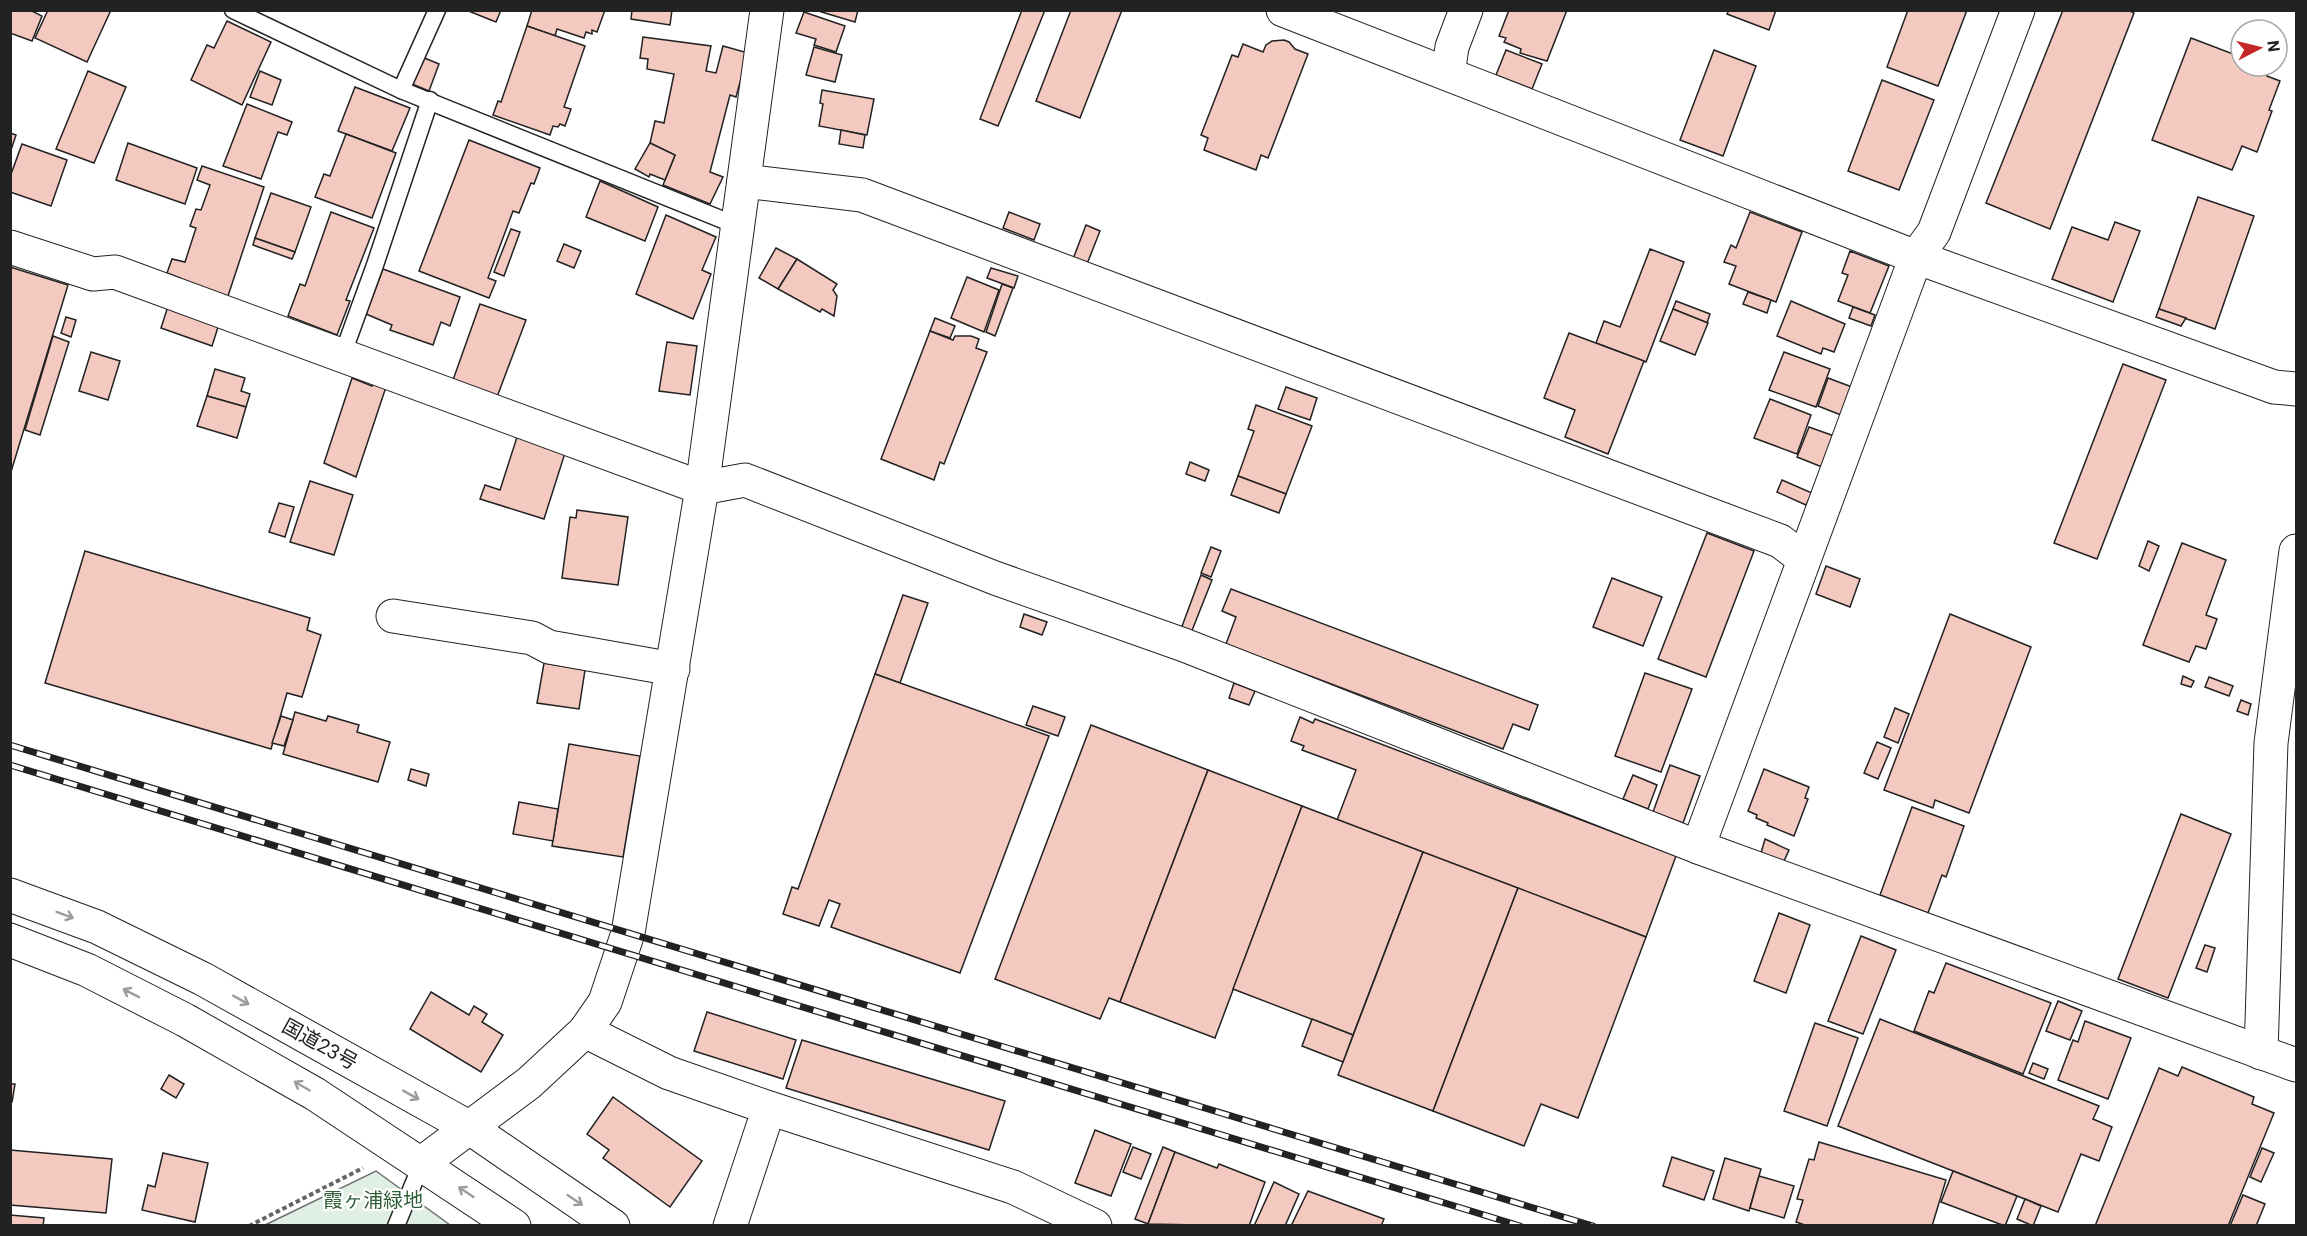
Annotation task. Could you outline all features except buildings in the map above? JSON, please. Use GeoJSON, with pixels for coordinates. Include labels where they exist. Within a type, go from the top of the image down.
{"type":"FeatureCollection","features":[{"type":"Feature","properties":{"kind":"main road"},"geometry":{"type":"LineString","coordinates":[[412,1156],[470,1128],[529,1083],[585,1031],[605,1002],[628,933],[702,488],[767,10]]}},
{"type":"Feature","properties":{"kind":"main road"},"geometry":{"type":"LineString","coordinates":[[1283,10],[1916,257],[2274,387],[2296,389]]}},
{"type":"Feature","properties":{"kind":"main road"},"geometry":{"type":"LineString","coordinates":[[1448,74],[1452,47],[1466,10]]}},
{"type":"Feature","properties":{"kind":"main road"},"geometry":{"type":"LineString","coordinates":[[1698,847],[1916,257],[1934,232],[2018,10]]}},
{"type":"Feature","properties":{"kind":"main road"},"geometry":{"type":"LineString","coordinates":[[744,181],[862,195],[1780,541],[1804,559]]}},
{"type":"Feature","properties":{"kind":"main road"},"geometry":{"type":"LineString","coordinates":[[10,247],[93,274],[115,272],[702,488],[745,480],[995,578],[1228,662],[1698,847],[2281,1060],[2271,743],[2296,551]]}},
{"type":"Feature","properties":{"kind":"main road"},"geometry":{"type":"LineString","coordinates":[[393,616],[532,638],[549,647],[673,669]]}},
{"type":"Feature","properties":{"kind":"main road","name":"国道23号"},"geometry":{"type":"LineString","coordinates":[[10,895],[97,927],[203,979],[470,1128],[613,1226]]}},
{"type":"Feature","properties":{"kind":"main road"},"geometry":{"type":"LineString","coordinates":[[10,940],[87,970],[185,1020],[315,1094],[412,1156],[514,1226]]}},
{"type":"Feature","properties":{"kind":"main road"},"geometry":{"type":"LineString","coordinates":[[585,1031],[669,1073],[1013,1187],[1095,1226]]}},
{"type":"Feature","properties":{"kind":"main road"},"geometry":{"type":"LineString","coordinates":[[730,1226],[769,1108]]}},
{"type":"Feature","properties":{"kind":"lane"},"geometry":{"type":"LineString","coordinates":[[233,10],[401,90],[738,226]]}},
{"type":"Feature","properties":{"kind":"lane"},"geometry":{"type":"LineString","coordinates":[[401,90],[437,10]]}},
{"type":"Feature","properties":{"kind":"lane"},"geometry":{"type":"LineString","coordinates":[[342,356],[430,100]]}},
{"type":"Feature","properties":{"kind":"lane"},"geometry":{"type":"LineString","coordinates":[[396,1226],[412,1156]]}},
{"type":"Feature","properties":{"kind":"path"},"geometry":{"type":"LineString","coordinates":[[249,1226],[412,1156]]}},
{"type":"Feature","properties":{"kind":"green space","name":"霞ヶ浦緑地"},"geometry":{"type":"Polygon","coordinates":[[[376,1171],[450,1225],[263,1226],[376,1171]]]}},
{"type":"Feature","properties":{"kind":"railway"},"geometry":{"type":"LineString","coordinates":[[10,745],[1593,1226]]}},
{"type":"Feature","properties":{"kind":"railway"},"geometry":{"type":"LineString","coordinates":[[10,765],[1520,1226]]}}]}
